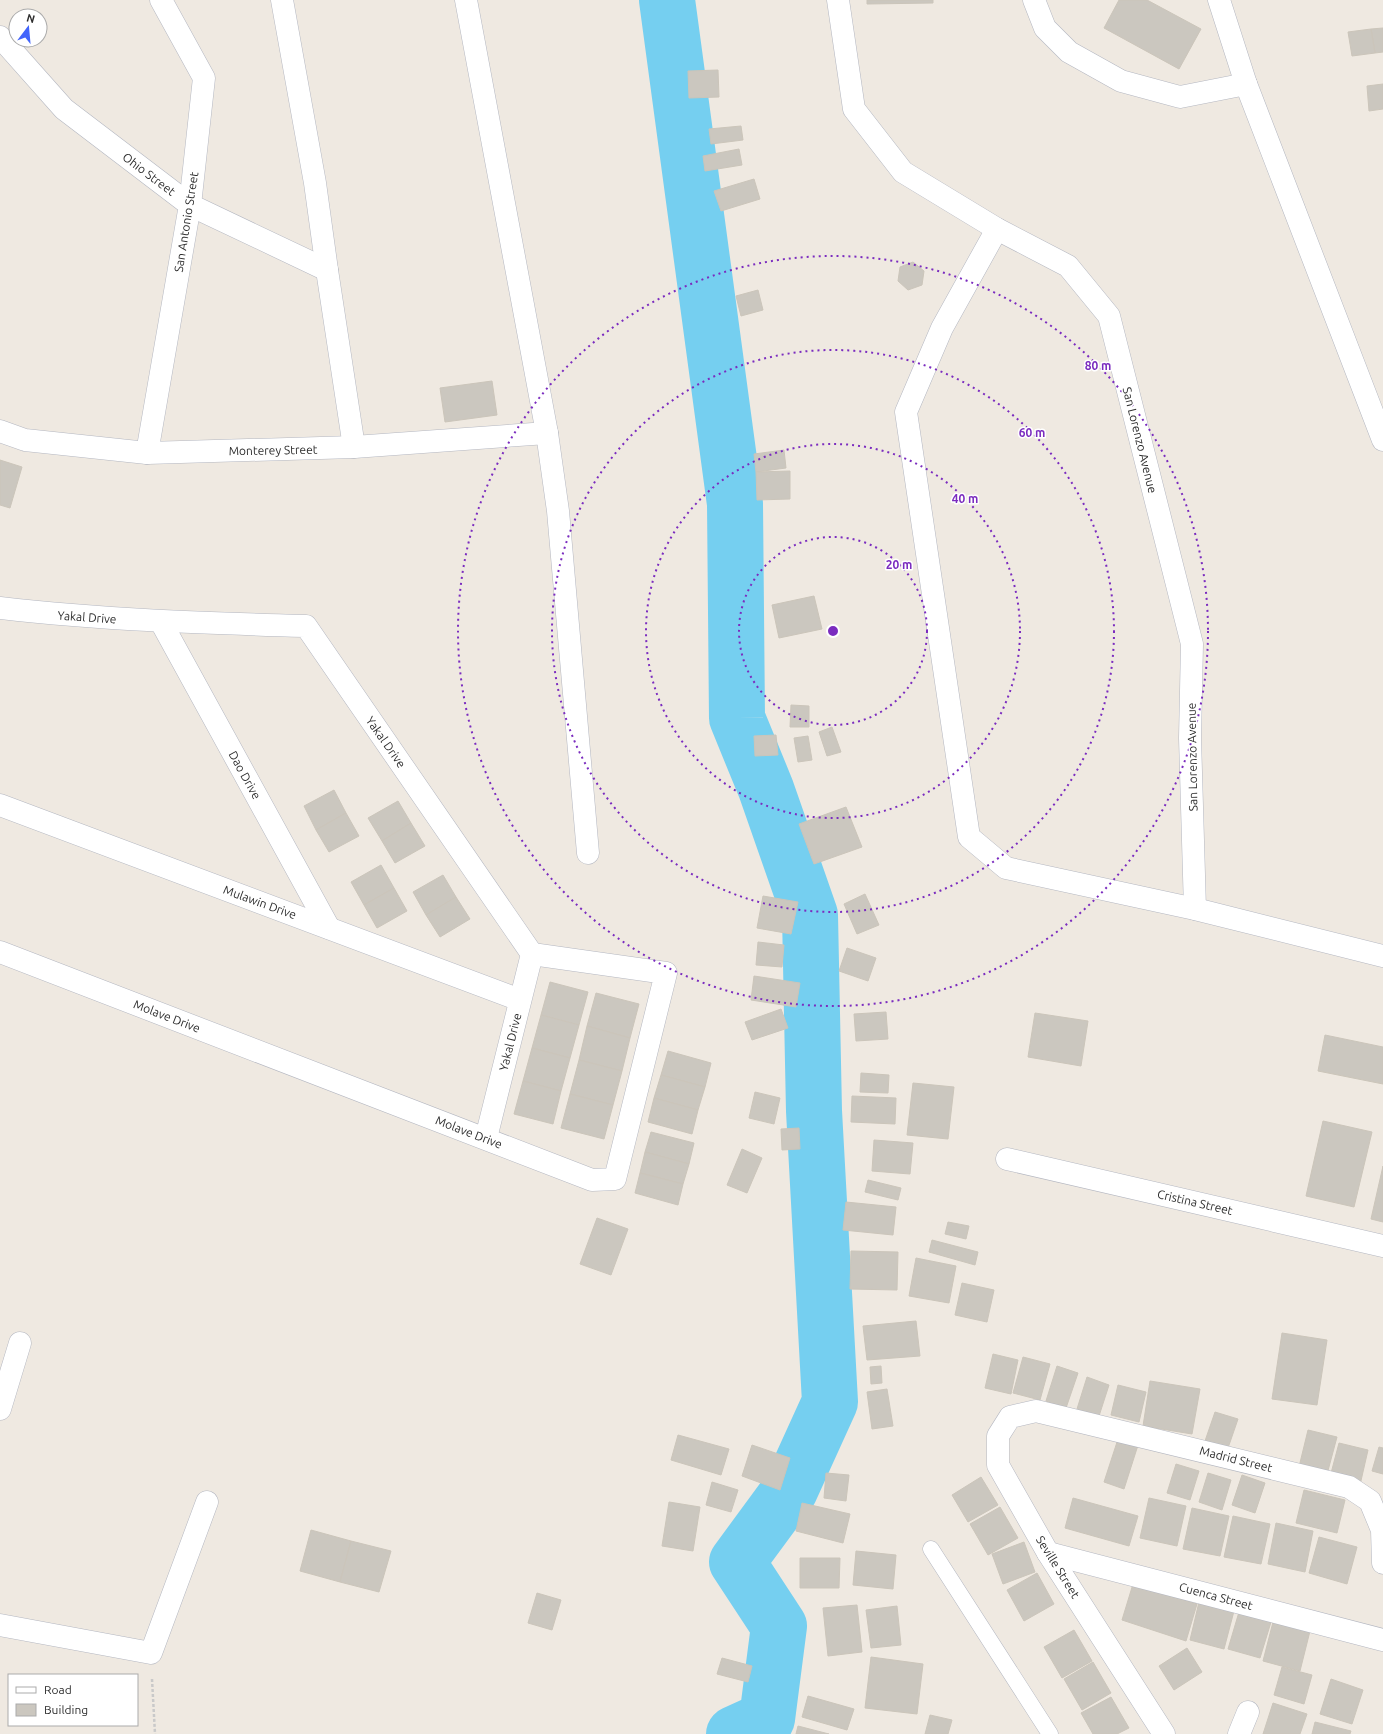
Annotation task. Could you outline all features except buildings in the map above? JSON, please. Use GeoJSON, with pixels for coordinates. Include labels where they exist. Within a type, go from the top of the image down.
{"type":"FeatureCollection","features":[{"type":"Feature","properties":{"kind":"street","name":"San Antonio Street"},"geometry":{"type":"LineString","coordinates":[[147,453],[190,205],[204,78],[161,0]]}},
{"type":"Feature","properties":{"kind":"street"},"geometry":{"type":"LineString","coordinates":[[282,0],[315,182],[354,447]]}},
{"type":"Feature","properties":{"kind":"street"},"geometry":{"type":"LineString","coordinates":[[466,0],[547,433],[558,511],[588,853]]}},
{"type":"Feature","properties":{"kind":"street","name":"San Lorenzo Avenue"},"geometry":{"type":"LineString","coordinates":[[838,0],[854,109],[903,172],[997,229],[1068,266],[1109,316],[1192,644],[1190,738],[1195,909]]}},
{"type":"Feature","properties":{"kind":"street"},"geometry":{"type":"LineString","coordinates":[[1034,0],[1045,28],[1069,52],[1121,81],[1180,97],[1246,84]]}},
{"type":"Feature","properties":{"kind":"street"},"geometry":{"type":"LineString","coordinates":[[1219,0],[1246,84],[1383,440]]}},
{"type":"Feature","properties":{"kind":"street","name":"Ohio Street"},"geometry":{"type":"LineString","coordinates":[[0,37],[64,109],[190,205],[327,270]]}},
{"type":"Feature","properties":{"kind":"street"},"geometry":{"type":"LineString","coordinates":[[997,229],[942,328],[906,412],[969,837],[1006,868],[1195,909],[1383,956]]}},
{"type":"Feature","properties":{"kind":"street","name":"Monterey Street"},"geometry":{"type":"LineString","coordinates":[[0,431],[25,440],[147,453],[354,447],[547,433]]}},
{"type":"Feature","properties":{"kind":"street","name":"Yakal Drive"},"geometry":{"type":"LineString","coordinates":[[0,608],[61,615],[161,622],[306,626],[532,954],[486,1138]]}},
{"type":"Feature","properties":{"kind":"street","name":"Dao Drive"},"geometry":{"type":"LineString","coordinates":[[161,622],[329,928]]}},
{"type":"Feature","properties":{"kind":"street","name":"Mulawin Drive"},"geometry":{"type":"LineString","coordinates":[[0,805],[520,1000]]}},
{"type":"Feature","properties":{"kind":"street","name":"Molave Drive"},"geometry":{"type":"LineString","coordinates":[[0,952],[592,1180],[615,1179],[666,974],[532,954]]}},
{"type":"Feature","properties":{"kind":"street","name":"Cristina Street"},"geometry":{"type":"LineString","coordinates":[[1007,1159],[1383,1246]]}},
{"type":"Feature","properties":{"kind":"street"},"geometry":{"type":"LineString","coordinates":[[0,1409],[20,1343]]}},
{"type":"Feature","properties":{"kind":"street","name":"Seville Street"},"geometry":{"type":"LineString","coordinates":[[1036,1411],[1010,1417],[998,1436],[998,1465],[1048,1553],[1164,1734]]}},
{"type":"Feature","properties":{"kind":"street","name":"Madrid Street"},"geometry":{"type":"LineString","coordinates":[[1036,1411],[1349,1487],[1370,1501],[1382,1530],[1383,1563]]}},
{"type":"Feature","properties":{"kind":"street"},"geometry":{"type":"LineString","coordinates":[[0,1625],[151,1653],[207,1502]]}},
{"type":"Feature","properties":{"kind":"street","name":"Cuenca Street"},"geometry":{"type":"LineString","coordinates":[[1048,1553],[1383,1640]]}},
{"type":"Feature","properties":{"kind":"street"},"geometry":{"type":"LineString","coordinates":[[1239,1734],[1248,1712]]}},
{"type":"Feature","properties":{"kind":"lane"},"geometry":{"type":"LineString","coordinates":[[931,1549],[1050,1734]]}},
{"type":"Feature","properties":{"kind":"path"},"geometry":{"type":"LineString","coordinates":[[151,1653],[155,1734]]}},
{"type":"Feature","properties":{"kind":"waterway"},"geometry":{"type":"LineString","coordinates":[[667,0],[735,504],[737,718],[766,789],[810,915],[814,1111],[830,1402],[790,1490],[737,1562],[779,1626],[767,1719],[734,1734]]}}]}
